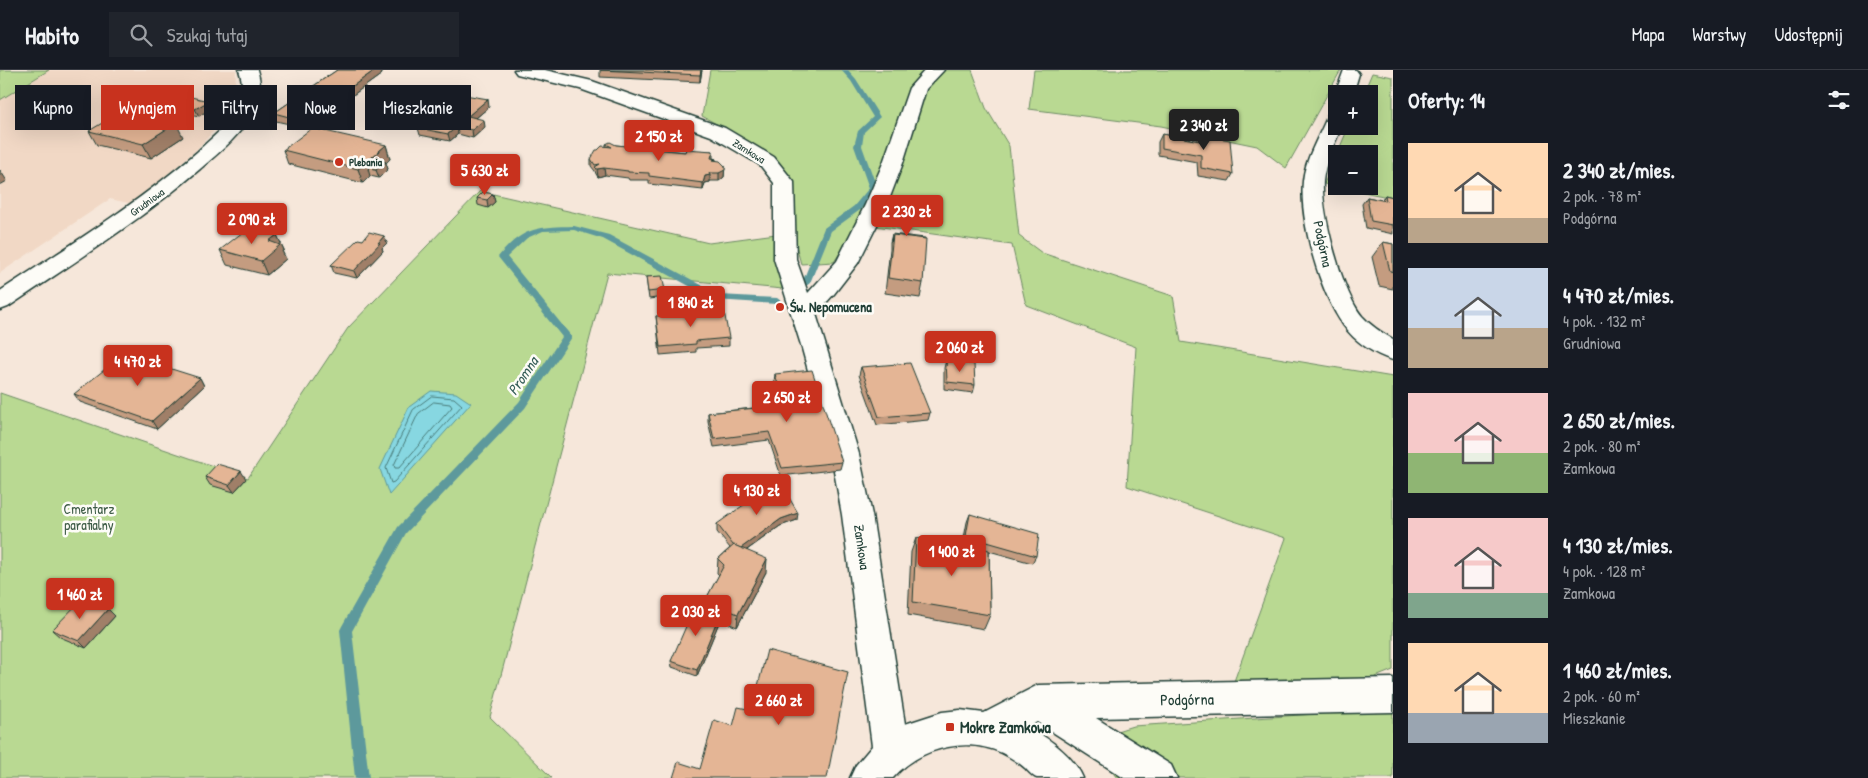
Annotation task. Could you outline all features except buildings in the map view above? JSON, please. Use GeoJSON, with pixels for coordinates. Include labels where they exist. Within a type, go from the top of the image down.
{"type":"FeatureCollection","features":[{"type":"Feature","properties":{"kind":"street","name":"Grudniowa"},"geometry":{"type":"LineString","coordinates":[[0,302],[155,197],[213,147],[241,117],[248,104],[252,92],[252,80],[248,70]]}},
{"type":"Feature","properties":{"kind":"street","name":"Zamkowa"},"geometry":{"type":"LineString","coordinates":[[523,70],[586,85],[718,132],[767,161],[784,182],[785,259],[845,454],[857,515],[880,765]]}},
{"type":"Feature","properties":{"kind":"street"},"geometry":{"type":"LineString","coordinates":[[803,313],[847,263],[876,205],[893,163],[918,88],[935,70]]}},
{"type":"Feature","properties":{"kind":"street"},"geometry":{"type":"LineString","coordinates":[[1347,85],[1350,74]]}},
{"type":"Feature","properties":{"kind":"street","name":"Podgórna"},"geometry":{"type":"LineString","coordinates":[[1330,135],[1313,181],[1317,218],[1330,276],[1352,320],[1380,343],[1393,350]]}},
{"type":"Feature","properties":{"kind":"street","name":"Podgórna"},"geometry":{"type":"LineString","coordinates":[[989,730],[1038,702],[1388,696],[1393,694]]}},
{"type":"Feature","properties":{"kind":"street"},"geometry":{"type":"LineString","coordinates":[[1038,702],[1158,778]]}},
{"type":"Feature","properties":{"kind":"street"},"geometry":{"type":"LineString","coordinates":[[880,765],[917,737],[950,727],[989,730],[1029,748],[1064,778]]}},
{"type":"Feature","properties":{"kind":"shaded area"},"geometry":{"type":"Polygon","coordinates":[[[49,70],[236,70],[235,85],[204,85],[204,130],[215,130],[196,150],[133,204],[110,199],[0,273],[0,100],[15,91],[15,130],[91,130],[91,85],[24,85],[49,70]]]}},
{"type":"Feature","properties":{"kind":"green space"},"geometry":{"type":"Polygon","coordinates":[[[0,70],[49,70],[24,85],[15,85],[15,91],[0,100],[0,70]]]}},
{"type":"Feature","properties":{"kind":"green space"},"geometry":{"type":"Polygon","coordinates":[[[710,70],[972,70],[986,108],[1009,146],[1019,236],[1042,253],[1173,296],[1181,342],[1393,377],[1393,670],[1368,680],[1233,684],[1286,538],[1127,486],[1136,347],[1026,305],[1012,245],[875,226],[864,216],[834,262],[801,264],[794,238],[793,182],[740,137],[702,116],[710,70]]]}},
{"type":"Feature","properties":{"kind":"green space"},"geometry":{"type":"Polygon","coordinates":[[[1034,70],[1341,70],[1333,85],[1328,85],[1328,93],[1286,168],[1257,146],[1161,126],[1029,109],[1034,70]]]}},
{"type":"Feature","properties":{"kind":"green space"},"geometry":{"type":"Polygon","coordinates":[[[1372,73],[1393,77],[1393,198],[1378,195],[1378,145],[1341,145],[1345,135],[1378,135],[1378,85],[1367,85],[1372,73]]]}},
{"type":"Feature","properties":{"kind":"green space"},"geometry":{"type":"Polygon","coordinates":[[[1328,174],[1328,185],[1324,184],[1328,174]]]}},
{"type":"Feature","properties":{"kind":"green space","name":"Cmentarz parafialny"},"geometry":{"type":"Polygon","coordinates":[[[480,191],[709,243],[776,234],[783,289],[607,273],[490,717],[552,778],[0,778],[0,393],[248,478],[348,328],[480,191]]]}},
{"type":"Feature","properties":{"kind":"green space"},"geometry":{"type":"Polygon","coordinates":[[[1393,709],[1393,778],[1117,778],[1088,740],[1133,726],[1393,709]]]}},
{"type":"Feature","properties":{"kind":"water"},"geometry":{"type":"Polygon","coordinates":[[[431,391],[456,393],[471,403],[389,495],[380,469],[409,407],[431,391]]]}},
{"type":"Feature","properties":{"kind":"waterway","name":"Promna"},"geometry":{"type":"LineString","coordinates":[[806,283],[827,230],[857,208],[873,188],[858,146],[861,131],[877,117],[854,80],[844,70]]}},
{"type":"Feature","properties":{"kind":"waterway","name":"Promna"},"geometry":{"type":"LineString","coordinates":[[362,778],[346,630],[402,530],[522,405],[567,337],[502,257],[524,236],[542,229],[574,228],[606,237],[718,298],[777,301]]}},
{"type":"Feature","properties":{"kind":"place","name":"Plebania"},"geometry":{"type":"Point","coordinates":[339,162]}},
{"type":"Feature","properties":{"kind":"place","name":"Św. Nepomucena"},"geometry":{"type":"Point","coordinates":[780,307]}},
{"type":"Feature","properties":{"kind":"place","name":"Mokre Zamkowa"},"geometry":{"type":"Point","coordinates":[950,727]}}]}
